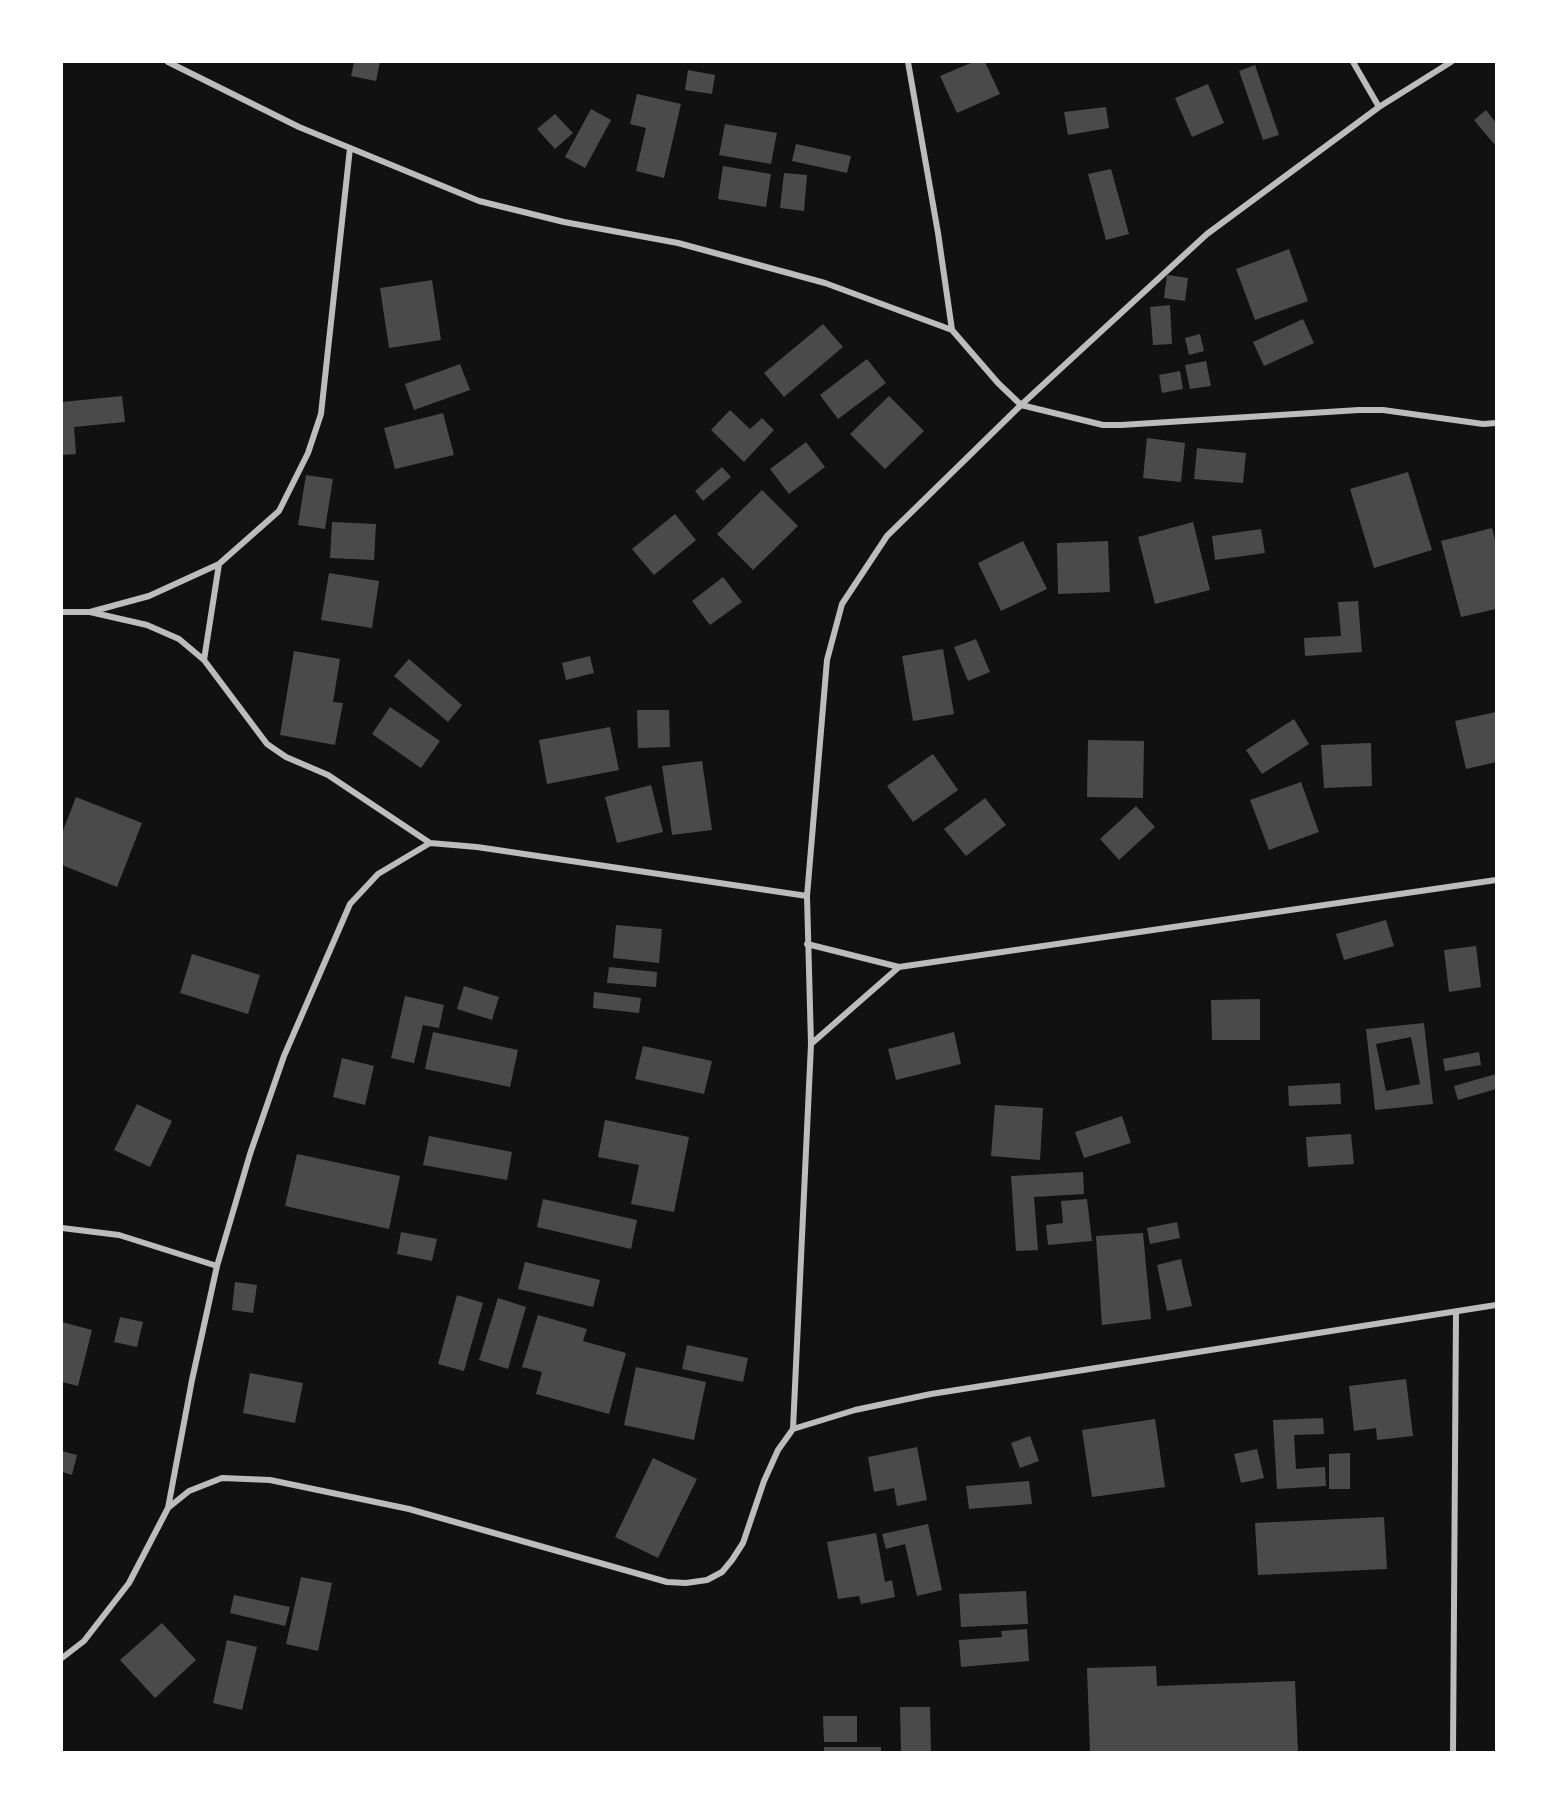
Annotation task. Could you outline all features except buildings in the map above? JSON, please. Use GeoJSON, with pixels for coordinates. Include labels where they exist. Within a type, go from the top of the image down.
{"type":"FeatureCollection","features":[{"type":"Feature","properties":{"kind":"street"},"geometry":{"type":"LineString","coordinates":[[168,62],[299,127],[479,201],[564,222],[678,243],[825,283],[952,330],[998,383],[1021,405],[1102,425],[1359,410],[1383,410],[1483,424],[1497,423]]}},
{"type":"Feature","properties":{"kind":"street"},"geometry":{"type":"LineString","coordinates":[[908,62],[938,233],[952,330]]}},
{"type":"Feature","properties":{"kind":"street"},"geometry":{"type":"LineString","coordinates":[[1353,62],[1378,107]]}},
{"type":"Feature","properties":{"kind":"street"},"geometry":{"type":"LineString","coordinates":[[168,1508],[189,1491],[222,1478],[270,1480],[409,1509],[667,1582],[686,1583],[707,1580],[722,1572],[743,1543],[764,1481],[778,1450],[793,1429],[811,1044],[807,896],[827,660],[842,604],[887,537],[1021,405],[1207,234],[1378,107],[1451,62]]}},
{"type":"Feature","properties":{"kind":"street"},"geometry":{"type":"LineString","coordinates":[[90,612],[149,596],[219,564],[279,511],[308,453],[321,414],[350,148]]}},
{"type":"Feature","properties":{"kind":"street"},"geometry":{"type":"LineString","coordinates":[[204,660],[219,564]]}},
{"type":"Feature","properties":{"kind":"street"},"geometry":{"type":"LineString","coordinates":[[62,612],[90,612],[147,625],[179,639],[204,660],[267,744],[286,757],[328,775],[430,843],[477,847],[807,896]]}},
{"type":"Feature","properties":{"kind":"street"},"geometry":{"type":"LineString","coordinates":[[62,1658],[84,1641],[129,1583],[168,1508],[192,1380],[217,1266],[250,1154],[284,1056],[350,904],[378,874],[430,843]]}},
{"type":"Feature","properties":{"kind":"street"},"geometry":{"type":"LineString","coordinates":[[807,944],[899,967],[1497,880]]}},
{"type":"Feature","properties":{"kind":"street"},"geometry":{"type":"LineString","coordinates":[[811,1044],[899,967]]}},
{"type":"Feature","properties":{"kind":"street"},"geometry":{"type":"LineString","coordinates":[[62,1228],[119,1234],[217,1266]]}},
{"type":"Feature","properties":{"kind":"street"},"geometry":{"type":"LineString","coordinates":[[793,1429],[855,1410],[931,1394],[1497,1305]]}},
{"type":"Feature","properties":{"kind":"street"},"geometry":{"type":"LineString","coordinates":[[1453,1752],[1456,1312]]}}]}
